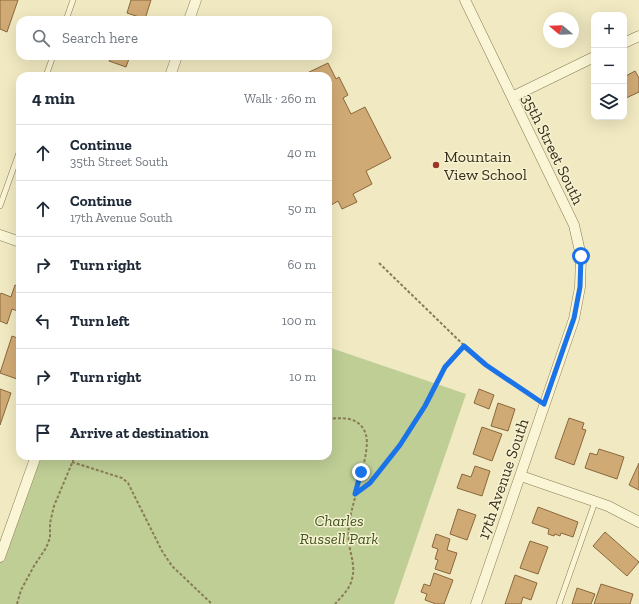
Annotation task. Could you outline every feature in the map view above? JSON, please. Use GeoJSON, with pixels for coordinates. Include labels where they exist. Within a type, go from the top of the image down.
{"type":"FeatureCollection","features":[{"type":"Feature","properties":{"kind":"street"},"geometry":{"type":"LineString","coordinates":[[190,16],[196,0]]}},
{"type":"Feature","properties":{"kind":"street","name":"35th Street South"},"geometry":{"type":"LineString","coordinates":[[465,0],[574,225],[581,256],[580,287],[574,318]]}},
{"type":"Feature","properties":{"kind":"street"},"geometry":{"type":"LineString","coordinates":[[627,42],[639,36]]}},
{"type":"Feature","properties":{"kind":"street"},"geometry":{"type":"LineString","coordinates":[[512,97],[591,58]]}},
{"type":"Feature","properties":{"kind":"street"},"geometry":{"type":"LineString","coordinates":[[171,72],[176,60]]}},
{"type":"Feature","properties":{"kind":"street"},"geometry":{"type":"LineString","coordinates":[[0,235],[16,241]]}},
{"type":"Feature","properties":{"kind":"street","name":"17th Avenue South"},"geometry":{"type":"LineString","coordinates":[[476,604],[574,318]]}},
{"type":"Feature","properties":{"kind":"street"},"geometry":{"type":"LineString","coordinates":[[0,556],[35,460]]}},
{"type":"Feature","properties":{"kind":"street"},"geometry":{"type":"LineString","coordinates":[[520,476],[608,506],[639,522]]}},
{"type":"Feature","properties":{"kind":"lane"},"geometry":{"type":"LineString","coordinates":[[67,16],[73,0]]}},
{"type":"Feature","properties":{"kind":"lane"},"geometry":{"type":"LineString","coordinates":[[47,72],[52,60]]}},
{"type":"Feature","properties":{"kind":"lane"},"geometry":{"type":"LineString","coordinates":[[0,206],[16,161]]}},
{"type":"Feature","properties":{"kind":"lane"},"geometry":{"type":"LineString","coordinates":[[559,604],[595,502]]}},
{"type":"Feature","properties":{"kind":"path"},"geometry":{"type":"LineString","coordinates":[[379,263],[464,346],[486,365],[544,404]]}},
{"type":"Feature","properties":{"kind":"path"},"geometry":{"type":"LineString","coordinates":[[355,494],[370,483],[400,445],[425,406],[445,367],[464,346]]}},
{"type":"Feature","properties":{"kind":"path"},"geometry":{"type":"LineString","coordinates":[[332,418],[349,418],[356,422],[362,427],[366,434],[367,442],[348,531],[353,565],[353,579],[349,588],[335,604]]}},
{"type":"Feature","properties":{"kind":"path"},"geometry":{"type":"LineString","coordinates":[[17,604],[21,590],[46,548],[50,538],[50,523],[54,506],[72,462],[122,478],[128,483],[162,551],[172,566],[212,604]]}},
{"type":"Feature","properties":{"kind":"green space","name":"Charles Russell Park"},"geometry":{"type":"Polygon","coordinates":[[[332,348],[466,394],[394,604],[0,604],[0,560],[36,460],[332,460],[332,348]]]}},
{"type":"Feature","properties":{"kind":"building"},"geometry":{"type":"Polygon","coordinates":[[[0,0],[18,0],[7,32],[0,29],[0,0]]]}},
{"type":"Feature","properties":{"kind":"building"},"geometry":{"type":"Polygon","coordinates":[[[131,0],[151,0],[146,16],[136,16],[127,13],[131,0]]]}},
{"type":"Feature","properties":{"kind":"building"},"geometry":{"type":"Polygon","coordinates":[[[109,60],[129,60],[126,67],[109,60]]]}},
{"type":"Feature","properties":{"kind":"building"},"geometry":{"type":"Polygon","coordinates":[[[328,63],[336,79],[339,77],[348,95],[343,98],[351,114],[365,107],[391,158],[366,171],[372,184],[353,194],[357,202],[342,209],[338,201],[332,205],[332,72],[309,72],[328,63]]]}},
{"type":"Feature","properties":{"kind":"building"},"geometry":{"type":"Polygon","coordinates":[[[635,71],[639,78],[639,92],[627,98],[627,84],[627,75],[635,71]]]}},
{"type":"Feature","properties":{"kind":"building"},"geometry":{"type":"Polygon","coordinates":[[[15,285],[16,310],[12,309],[7,324],[0,321],[0,295],[1,293],[11,297],[15,285]]]}},
{"type":"Feature","properties":{"kind":"building"},"geometry":{"type":"Polygon","coordinates":[[[12,336],[16,338],[16,379],[0,373],[12,336]]]}},
{"type":"Feature","properties":{"kind":"building"},"geometry":{"type":"Polygon","coordinates":[[[0,389],[11,393],[0,425],[0,389]]]}},
{"type":"Feature","properties":{"kind":"building"},"geometry":{"type":"Polygon","coordinates":[[[479,389],[494,395],[489,409],[474,403],[479,389]]]}},
{"type":"Feature","properties":{"kind":"building"},"geometry":{"type":"Polygon","coordinates":[[[498,403],[515,409],[508,431],[491,426],[498,403]]]}},
{"type":"Feature","properties":{"kind":"building"},"geometry":{"type":"Polygon","coordinates":[[[569,418],[584,423],[582,429],[586,430],[574,465],[555,458],[569,418]]]}},
{"type":"Feature","properties":{"kind":"building"},"geometry":{"type":"Polygon","coordinates":[[[482,427],[502,434],[492,461],[473,454],[482,427]]]}},
{"type":"Feature","properties":{"kind":"building"},"geometry":{"type":"Polygon","coordinates":[[[599,449],[624,457],[617,479],[585,468],[590,453],[597,455],[599,449]]]}},
{"type":"Feature","properties":{"kind":"building"},"geometry":{"type":"Polygon","coordinates":[[[639,463],[639,490],[629,485],[639,463]]]}},
{"type":"Feature","properties":{"kind":"building"},"geometry":{"type":"Polygon","coordinates":[[[475,466],[490,471],[482,496],[457,488],[462,474],[471,477],[475,466]]]}},
{"type":"Feature","properties":{"kind":"building"},"geometry":{"type":"Polygon","coordinates":[[[538,507],[578,522],[573,537],[561,533],[560,536],[548,534],[549,529],[532,523],[538,507]]]}},
{"type":"Feature","properties":{"kind":"building"},"geometry":{"type":"Polygon","coordinates":[[[458,509],[476,515],[467,540],[450,534],[458,509]]]}},
{"type":"Feature","properties":{"kind":"building"},"geometry":{"type":"Polygon","coordinates":[[[605,532],[639,562],[627,576],[593,546],[605,532]]]}},
{"type":"Feature","properties":{"kind":"building"},"geometry":{"type":"Polygon","coordinates":[[[436,534],[450,539],[447,550],[457,553],[450,574],[435,569],[438,560],[435,559],[438,549],[432,547],[436,534]]]}},
{"type":"Feature","properties":{"kind":"building"},"geometry":{"type":"Polygon","coordinates":[[[530,541],[548,547],[538,574],[520,568],[530,541]]]}},
{"type":"Feature","properties":{"kind":"building"},"geometry":{"type":"Polygon","coordinates":[[[434,573],[453,580],[444,604],[436,604],[425,600],[427,594],[421,592],[424,584],[430,586],[434,573]]]}},
{"type":"Feature","properties":{"kind":"building"},"geometry":{"type":"Polygon","coordinates":[[[515,575],[537,583],[531,600],[523,597],[521,604],[505,604],[515,575]]]}},
{"type":"Feature","properties":{"kind":"building"},"geometry":{"type":"Polygon","coordinates":[[[601,584],[633,594],[630,604],[594,604],[601,584]]]}},
{"type":"Feature","properties":{"kind":"building"},"geometry":{"type":"Polygon","coordinates":[[[577,588],[595,594],[591,604],[572,604],[577,588]]]}},
{"type":"Feature","properties":{"kind":"place","name":"Mountain View School"},"geometry":{"type":"Point","coordinates":[436,165]}},
{"type":"Feature","properties":{"kind":"route"},"geometry":{"type":"LineString","coordinates":[[361,472],[355,494],[370,483],[400,445],[425,406],[445,367],[464,346],[486,365],[544,404],[574,318],[580,287],[581,256]]}}]}
